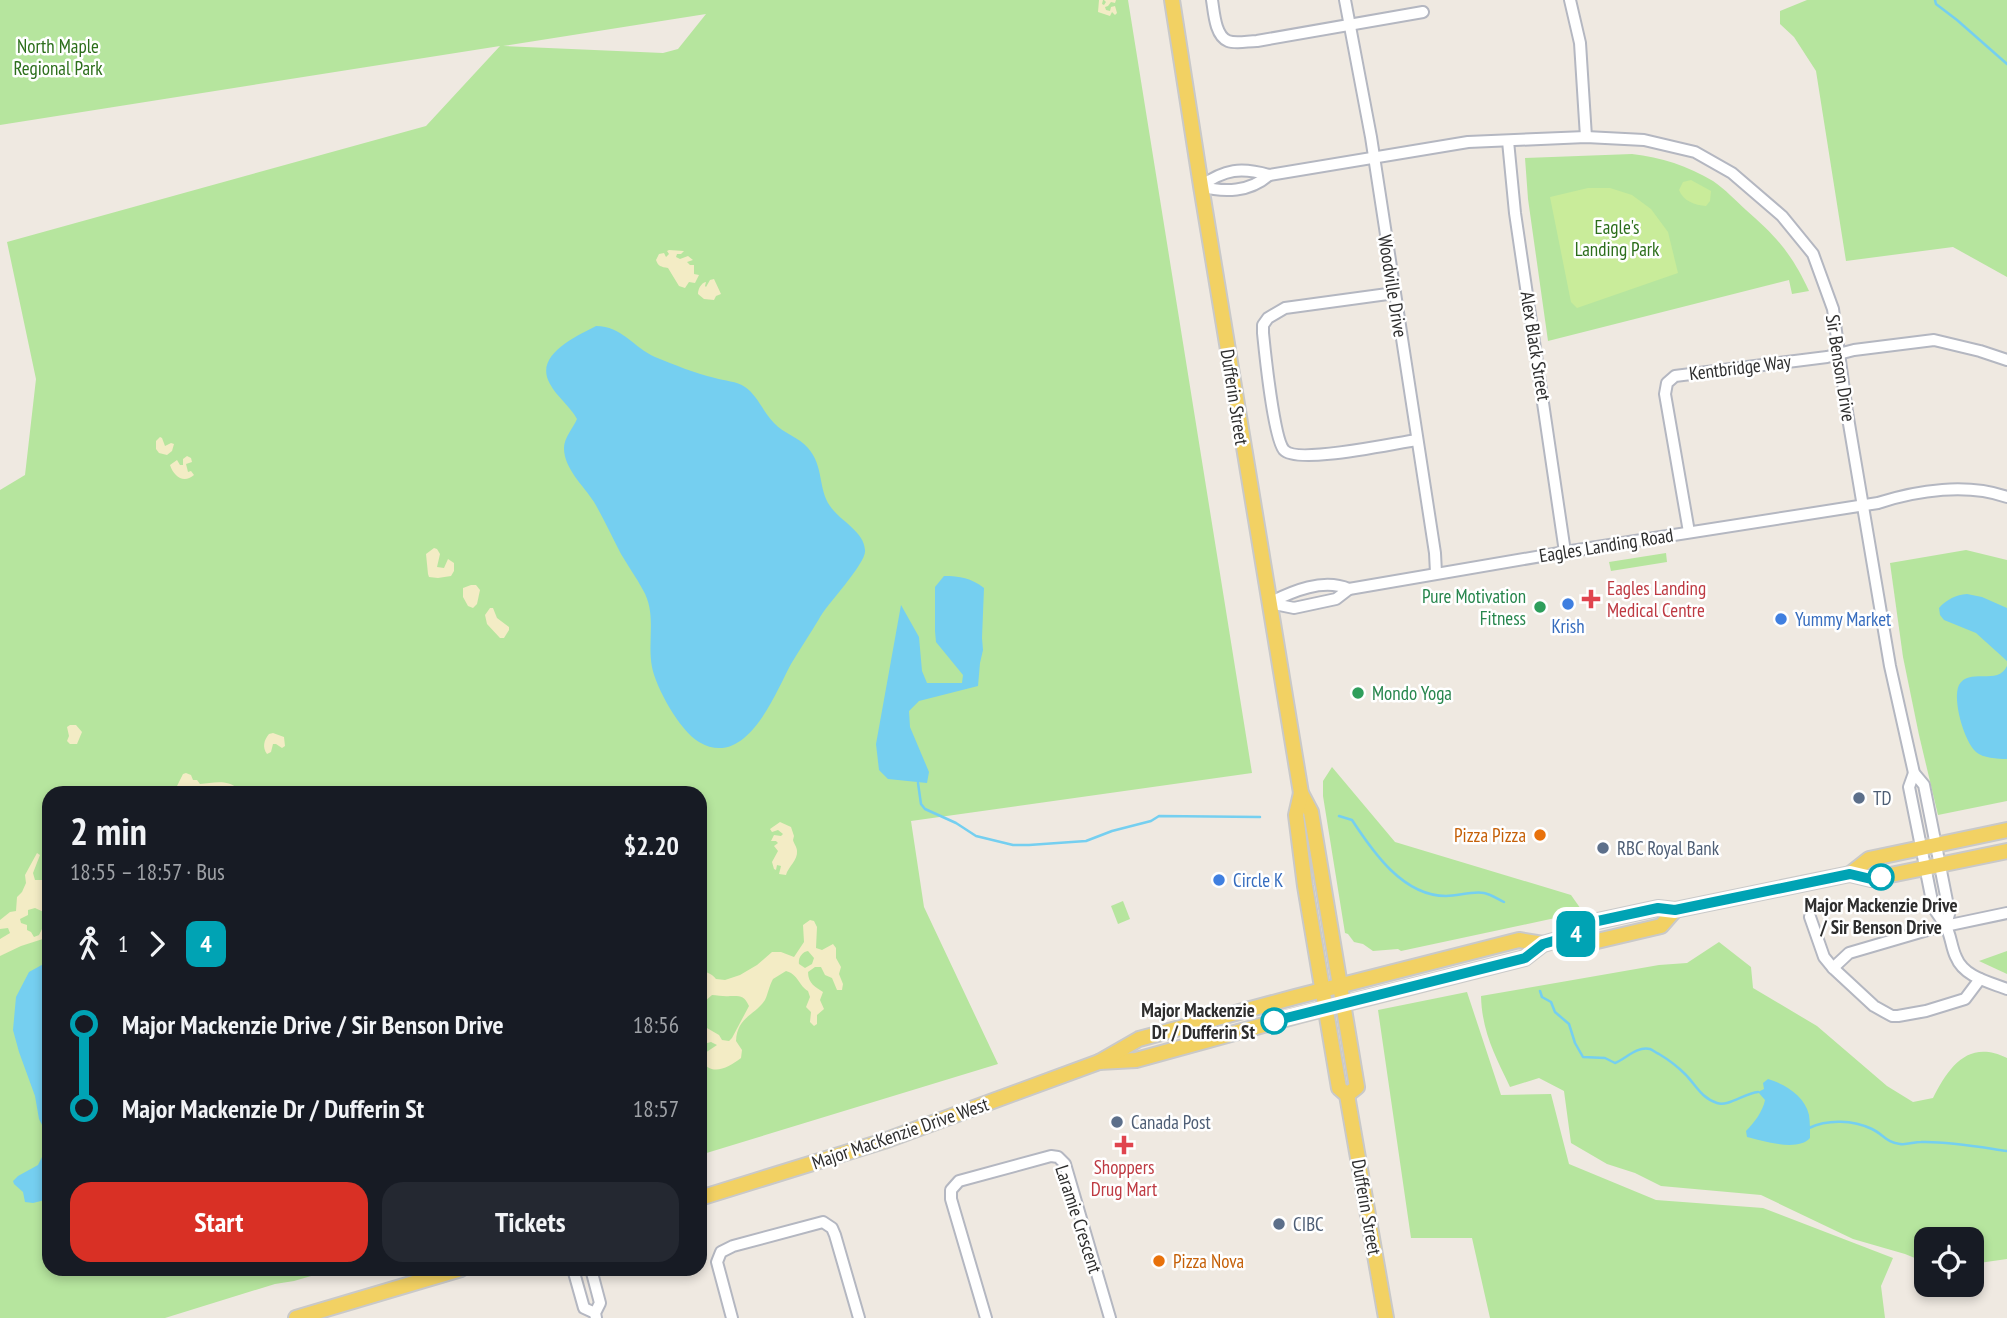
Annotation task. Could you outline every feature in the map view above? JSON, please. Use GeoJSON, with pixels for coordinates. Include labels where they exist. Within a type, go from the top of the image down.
{"type":"FeatureCollection","features":[{"type":"Feature","properties":{"kind":"main road","name":"Dufferin Street"},"geometry":{"type":"LineString","coordinates":[[1172,0],[1301,793],[1311,812],[1357,1087],[1347,1095]]}},
{"type":"Feature","properties":{"kind":"main road","name":"Dufferin Street"},"geometry":{"type":"LineString","coordinates":[[1301,793],[1296,815],[1305,886],[1339,1088],[1347,1095],[1386,1318]]}},
{"type":"Feature","properties":{"kind":"main road","name":"Major MacKenzie Drive West"},"geometry":{"type":"LineString","coordinates":[[1850,874],[1868,859],[2007,830]]}},
{"type":"Feature","properties":{"kind":"main road","name":"Major MacKenzie Drive West"},"geometry":{"type":"LineString","coordinates":[[1098,1062],[1136,1060],[1326,1008],[1525,958],[1543,944],[1578,934],[1593,922],[1658,908],[1675,910],[1850,874],[1871,879],[2007,851]]}},
{"type":"Feature","properties":{"kind":"main road","name":"Major MacKenzie Drive West"},"geometry":{"type":"LineString","coordinates":[[707,1196],[884,1141],[1098,1062],[1139,1039],[1519,940],[1543,944]]}},
{"type":"Feature","properties":{"kind":"main road"},"geometry":{"type":"LineString","coordinates":[[296,1318],[437,1276]]}},
{"type":"Feature","properties":{"kind":"street"},"geometry":{"type":"LineString","coordinates":[[1212,0],[1222,37],[1229,42],[1257,40],[1423,12]]}},
{"type":"Feature","properties":{"kind":"street","name":"Woodville Drive"},"geometry":{"type":"LineString","coordinates":[[1345,0],[1374,158],[1435,552],[1436,573]]}},
{"type":"Feature","properties":{"kind":"street"},"geometry":{"type":"LineString","coordinates":[[1570,0],[1580,43],[1587,137]]}},
{"type":"Feature","properties":{"kind":"street","name":"Sir Benson Drive"},"geometry":{"type":"LineString","coordinates":[[1201,186],[1220,174],[1250,169],[1269,175],[1468,142],[1587,137],[1644,140],[1695,152],[1732,173],[1782,216],[1812,254],[1833,309],[1847,412],[1889,666],[1914,773],[1924,785],[1933,866],[1933,906],[1946,926],[1956,959],[1965,970],[1980,979]]}},
{"type":"Feature","properties":{"kind":"street","name":"Alex Black Street"},"geometry":{"type":"LineString","coordinates":[[1508,141],[1515,213],[1565,552]]}},
{"type":"Feature","properties":{"kind":"street","name":"Sir Benson Drive"},"geometry":{"type":"LineString","coordinates":[[1201,186],[1220,191],[1258,185],[1269,175]]}},
{"type":"Feature","properties":{"kind":"street"},"geometry":{"type":"LineString","coordinates":[[1395,293],[1285,308],[1268,318],[1262,333],[1277,432],[1283,449],[1291,454],[1311,456],[1417,440]]}},
{"type":"Feature","properties":{"kind":"street"},"geometry":{"type":"LineString","coordinates":[[1840,353],[1934,340],[2007,360]]}},
{"type":"Feature","properties":{"kind":"street","name":"Kentbridge Way"},"geometry":{"type":"LineString","coordinates":[[1689,532],[1665,396],[1669,381],[1680,375],[1827,357],[1840,353]]}},
{"type":"Feature","properties":{"kind":"street","name":"Eagles Landing Road"},"geometry":{"type":"LineString","coordinates":[[1269,603],[1294,608],[1336,599],[1349,589],[1436,573],[1951,489],[1992,492],[2007,498]]}},
{"type":"Feature","properties":{"kind":"street","name":"Eagles Landing Road"},"geometry":{"type":"LineString","coordinates":[[1269,603],[1295,590],[1336,583],[1349,589]]}},
{"type":"Feature","properties":{"kind":"street"},"geometry":{"type":"LineString","coordinates":[[1833,968],[1849,953],[1946,926],[2007,913]]}},
{"type":"Feature","properties":{"kind":"street"},"geometry":{"type":"LineString","coordinates":[[1810,917],[1824,957],[1877,1009],[1898,1016],[1965,999],[1980,979],[2007,989]]}},
{"type":"Feature","properties":{"kind":"street","name":"Laramie Crescent"},"geometry":{"type":"LineString","coordinates":[[986,1318],[951,1199],[951,1190],[959,1181],[1051,1156],[1058,1157],[1065,1164],[1110,1318]]}},
{"type":"Feature","properties":{"kind":"street"},"geometry":{"type":"LineString","coordinates":[[732,1318],[717,1262],[721,1252],[733,1246],[823,1222],[832,1228],[835,1235],[859,1318]]}},
{"type":"Feature","properties":{"kind":"street"},"geometry":{"type":"LineString","coordinates":[[575,1276],[584,1308],[595,1316],[600,1303],[593,1276]]}},
{"type":"Feature","properties":{"kind":"green space","name":"North Maple Regional Park"},"geometry":{"type":"Polygon","coordinates":[[[0,0],[1128,0],[1252,773],[911,821],[924,907],[998,1064],[707,1153],[707,786],[42,786],[42,1276],[311,1276],[275,1284],[165,1318],[0,1318],[0,490],[25,475],[36,379],[7,242],[426,126],[500,46],[0,125],[0,0]],[[706,14],[503,46],[663,53],[678,49],[706,14]]]}},
{"type":"Feature","properties":{"kind":"green space"},"geometry":{"type":"Polygon","coordinates":[[[1807,0],[2007,0],[2007,277],[1953,247],[1846,261],[1816,71],[1794,37],[1780,24],[1780,11],[1807,0]]]}},
{"type":"Feature","properties":{"kind":"green space","name":"Eagle's Landing Park"},"geometry":{"type":"Polygon","coordinates":[[[1632,154],[1674,163],[1717,184],[1775,237],[1790,256],[1809,291],[1792,294],[1789,280],[1548,341],[1528,199],[1525,158],[1632,154]]]}},
{"type":"Feature","properties":{"kind":"green space"},"geometry":{"type":"Polygon","coordinates":[[[1691,180],[1711,191],[1710,201],[1706,206],[1690,202],[1681,194],[1679,190],[1683,182],[1691,180]]]}},
{"type":"Feature","properties":{"kind":"green space"},"geometry":{"type":"Polygon","coordinates":[[[1588,188],[1610,188],[1632,195],[1651,209],[1668,232],[1678,273],[1577,308],[1571,302],[1550,197],[1588,188]]]}},
{"type":"Feature","properties":{"kind":"green space"},"geometry":{"type":"Polygon","coordinates":[[[1966,550],[2007,560],[2007,801],[1938,815],[1903,657],[1890,563],[1966,550]]]}},
{"type":"Feature","properties":{"kind":"green space"},"geometry":{"type":"Polygon","coordinates":[[[1666,553],[1667,562],[1611,571],[1609,562],[1666,553]]]}},
{"type":"Feature","properties":{"kind":"green space"},"geometry":{"type":"Polygon","coordinates":[[[1332,767],[1395,842],[1571,895],[1583,912],[1401,951],[1373,951],[1354,942],[1345,933],[1323,796],[1323,781],[1332,767]]]}},
{"type":"Feature","properties":{"kind":"green space"},"geometry":{"type":"Polygon","coordinates":[[[1123,901],[1130,919],[1118,924],[1111,906],[1123,901]]]}},
{"type":"Feature","properties":{"kind":"green space"},"geometry":{"type":"Polygon","coordinates":[[[1719,942],[1751,967],[1753,988],[1817,1026],[1887,1086],[1913,1102],[1933,1098],[1953,1067],[1971,1054],[1993,1053],[2007,1058],[2007,1259],[1984,1262],[1984,1227],[1914,1227],[1914,1258],[1853,1239],[1761,1195],[1661,1186],[1635,1173],[1607,1164],[1571,1143],[1564,1091],[1539,1078],[1510,1087],[1494,1054],[1481,996],[1659,965],[1687,963],[1719,942]]]}},
{"type":"Feature","properties":{"kind":"green space"},"geometry":{"type":"Polygon","coordinates":[[[2007,951],[2007,974],[1979,961],[2007,951]]]}},
{"type":"Feature","properties":{"kind":"green space"},"geometry":{"type":"Polygon","coordinates":[[[1467,992],[1501,1095],[1551,1094],[1569,1164],[1656,1200],[1763,1208],[1893,1258],[1881,1286],[1885,1318],[1490,1318],[1472,1238],[1411,1238],[1378,1010],[1467,992]]]}},
{"type":"Feature","properties":{"kind":"sand"},"geometry":{"type":"Polygon","coordinates":[[[1099,0],[1103,0],[1104,5],[1104,0],[1116,0],[1105,7],[1110,11],[1111,7],[1115,6],[1117,13],[1115,15],[1112,12],[1110,16],[1098,12],[1099,0]]]}},
{"type":"Feature","properties":{"kind":"sand"},"geometry":{"type":"Polygon","coordinates":[[[669,250],[684,251],[676,257],[680,259],[688,256],[693,260],[687,262],[694,265],[694,274],[699,275],[695,283],[689,282],[685,288],[679,286],[668,268],[658,264],[656,260],[659,254],[664,253],[666,257],[669,250]]]}},
{"type":"Feature","properties":{"kind":"sand"},"geometry":{"type":"Polygon","coordinates":[[[714,279],[721,294],[714,300],[704,299],[698,294],[699,288],[706,282],[706,287],[710,280],[714,279]]]}},
{"type":"Feature","properties":{"kind":"sand"},"geometry":{"type":"Polygon","coordinates":[[[160,437],[165,446],[174,444],[167,455],[156,449],[156,441],[160,437]]]}},
{"type":"Feature","properties":{"kind":"sand"},"geometry":{"type":"Polygon","coordinates":[[[187,456],[192,462],[186,464],[188,472],[191,471],[194,475],[183,479],[174,473],[170,465],[177,460],[183,465],[183,459],[187,456]]]}},
{"type":"Feature","properties":{"kind":"sand"},"geometry":{"type":"Polygon","coordinates":[[[434,548],[440,554],[437,567],[444,568],[448,559],[454,563],[451,576],[429,577],[426,554],[434,548]]]}},
{"type":"Feature","properties":{"kind":"sand"},"geometry":{"type":"Polygon","coordinates":[[[476,585],[480,590],[477,604],[473,608],[468,606],[463,597],[463,588],[476,585]]]}},
{"type":"Feature","properties":{"kind":"sand"},"geometry":{"type":"Polygon","coordinates":[[[493,608],[497,618],[509,627],[504,638],[500,638],[487,624],[485,615],[493,608]]]}},
{"type":"Feature","properties":{"kind":"sand"},"geometry":{"type":"Polygon","coordinates":[[[76,725],[82,732],[77,744],[70,744],[67,741],[67,727],[76,725]]]}},
{"type":"Feature","properties":{"kind":"sand"},"geometry":{"type":"Polygon","coordinates":[[[269,734],[284,737],[285,746],[282,748],[273,744],[271,752],[267,754],[265,741],[269,734]]]}},
{"type":"Feature","properties":{"kind":"sand"},"geometry":{"type":"Polygon","coordinates":[[[183,774],[191,775],[193,780],[200,784],[219,782],[234,786],[177,786],[183,774]]]}},
{"type":"Feature","properties":{"kind":"sand"},"geometry":{"type":"Polygon","coordinates":[[[780,822],[791,827],[797,850],[786,875],[779,874],[781,866],[777,865],[776,870],[772,862],[778,851],[774,846],[778,843],[771,841],[774,835],[783,834],[770,829],[780,822]]]}},
{"type":"Feature","properties":{"kind":"sand"},"geometry":{"type":"Polygon","coordinates":[[[37,853],[40,855],[33,873],[35,880],[42,880],[42,911],[35,908],[28,910],[28,915],[20,919],[34,937],[39,935],[42,929],[42,939],[0,956],[0,939],[10,933],[8,928],[0,929],[0,920],[16,911],[17,897],[26,883],[25,875],[37,853]]]}},
{"type":"Feature","properties":{"kind":"sand"},"geometry":{"type":"Polygon","coordinates":[[[810,920],[814,921],[817,927],[816,948],[822,950],[833,944],[841,967],[839,974],[842,990],[837,990],[832,978],[825,975],[821,967],[815,967],[808,972],[811,982],[823,992],[820,1000],[824,1009],[817,1015],[817,1024],[814,1026],[810,1022],[811,1012],[806,1007],[810,997],[808,991],[786,971],[773,979],[765,1000],[743,1021],[736,1041],[742,1050],[741,1058],[720,1069],[707,1066],[707,1052],[717,1045],[707,1043],[707,1028],[722,1040],[729,1041],[749,1006],[745,1000],[736,996],[712,995],[707,999],[707,972],[716,979],[725,980],[757,965],[772,952],[794,957],[804,942],[803,925],[810,920]],[[808,951],[802,954],[799,964],[805,968],[812,964],[814,958],[808,951]]]}},
{"type":"Feature","properties":{"kind":"water"},"geometry":{"type":"Polygon","coordinates":[[[596,326],[613,329],[655,357],[745,387],[774,423],[808,448],[817,462],[830,506],[864,543],[864,556],[860,564],[823,613],[757,725],[745,738],[731,746],[716,748],[699,742],[684,729],[670,708],[658,686],[652,667],[651,618],[647,599],[594,502],[567,463],[565,441],[577,419],[550,384],[546,374],[547,364],[559,348],[596,326]]]}},
{"type":"Feature","properties":{"kind":"water"},"geometry":{"type":"Polygon","coordinates":[[[944,576],[965,578],[984,588],[983,650],[978,686],[919,701],[909,711],[910,727],[929,772],[927,783],[888,779],[879,770],[876,744],[901,605],[919,637],[922,671],[927,683],[962,683],[963,675],[936,642],[935,587],[944,576]]]}},
{"type":"Feature","properties":{"kind":"water"},"geometry":{"type":"Polygon","coordinates":[[[1967,594],[1982,597],[2007,608],[2007,661],[1976,633],[1944,620],[1940,615],[1939,608],[1945,602],[1955,596],[1967,594]]]}},
{"type":"Feature","properties":{"kind":"water"},"geometry":{"type":"Polygon","coordinates":[[[2007,666],[2007,759],[1990,758],[1976,752],[1967,739],[1960,720],[1957,691],[1959,685],[1969,677],[1997,675],[2007,666]]]}},
{"type":"Feature","properties":{"kind":"water"},"geometry":{"type":"Polygon","coordinates":[[[42,965],[42,1125],[13,1030],[16,997],[29,972],[42,965]]]}},
{"type":"Feature","properties":{"kind":"water"},"geometry":{"type":"Polygon","coordinates":[[[1768,1079],[1787,1088],[1799,1097],[1807,1108],[1810,1138],[1805,1142],[1789,1145],[1747,1137],[1746,1131],[1758,1117],[1765,1100],[1758,1092],[1764,1089],[1763,1083],[1768,1079]]]}},
{"type":"Feature","properties":{"kind":"water"},"geometry":{"type":"Polygon","coordinates":[[[42,1157],[42,1201],[25,1202],[23,1192],[13,1181],[38,1165],[42,1157]]]}},
{"type":"Feature","properties":{"kind":"waterway"},"geometry":{"type":"LineString","coordinates":[[1935,0],[1936,4],[2007,64]]}},
{"type":"Feature","properties":{"kind":"waterway"},"geometry":{"type":"LineString","coordinates":[[918,783],[921,804],[925,809],[956,823],[976,836],[1013,845],[1086,841],[1151,821],[1159,816],[1260,817]]}},
{"type":"Feature","properties":{"kind":"waterway"},"geometry":{"type":"LineString","coordinates":[[1339,816],[1352,820],[1391,870],[1416,889],[1446,896],[1484,893],[1504,902]]}},
{"type":"Feature","properties":{"kind":"waterway"},"geometry":{"type":"LineString","coordinates":[[1540,991],[1542,997],[1551,1002],[1555,1012],[1569,1024],[1583,1057],[1605,1058],[1615,1063],[1636,1051],[1650,1049],[1676,1066],[1711,1101],[1721,1104],[1758,1092]]}},
{"type":"Feature","properties":{"kind":"waterway"},"geometry":{"type":"LineString","coordinates":[[1809,1128],[1824,1123],[1849,1122],[1872,1129],[1896,1143],[1942,1142],[2007,1151]]}},
{"type":"Feature","properties":{"kind":"bus line","name":"4"},"geometry":{"type":"LineString","coordinates":[[1274,1021],[1525,958],[1543,944],[1578,934],[1593,922],[1658,908],[1675,910],[1850,874],[1871,879],[1881,877]]}},
{"type":"Feature","properties":{"kind":"place","name":"Eagles Landing Medical Centre"},"geometry":{"type":"Point","coordinates":[1591,599]}},
{"type":"Feature","properties":{"kind":"place","name":"Krish"},"geometry":{"type":"Point","coordinates":[1568,604]}},
{"type":"Feature","properties":{"kind":"place","name":"Pure Motivation Fitness"},"geometry":{"type":"Point","coordinates":[1540,607]}},
{"type":"Feature","properties":{"kind":"place","name":"Yummy Market"},"geometry":{"type":"Point","coordinates":[1781,619]}},
{"type":"Feature","properties":{"kind":"place","name":"Mondo Yoga"},"geometry":{"type":"Point","coordinates":[1358,693]}},
{"type":"Feature","properties":{"kind":"place","name":"TD"},"geometry":{"type":"Point","coordinates":[1859,798]}},
{"type":"Feature","properties":{"kind":"place","name":"Pizza Pizza"},"geometry":{"type":"Point","coordinates":[1540,835]}},
{"type":"Feature","properties":{"kind":"place","name":"RBC Royal Bank"},"geometry":{"type":"Point","coordinates":[1603,848]}},
{"type":"Feature","properties":{"kind":"place","name":"Major Mackenzie Drive / Sir Benson Drive"},"geometry":{"type":"Point","coordinates":[1881,877]}},
{"type":"Feature","properties":{"kind":"place","name":"Circle K"},"geometry":{"type":"Point","coordinates":[1219,880]}},
{"type":"Feature","properties":{"kind":"place","name":"Major Mackenzie Dr / Dufferin St"},"geometry":{"type":"Point","coordinates":[1274,1021]}},
{"type":"Feature","properties":{"kind":"place","name":"Canada Post"},"geometry":{"type":"Point","coordinates":[1117,1122]}},
{"type":"Feature","properties":{"kind":"place","name":"Shoppers Drug Mart"},"geometry":{"type":"Point","coordinates":[1124,1145]}},
{"type":"Feature","properties":{"kind":"place","name":"CIBC"},"geometry":{"type":"Point","coordinates":[1279,1224]}},
{"type":"Feature","properties":{"kind":"place","name":"Pizza Nova"},"geometry":{"type":"Point","coordinates":[1159,1261]}}]}
